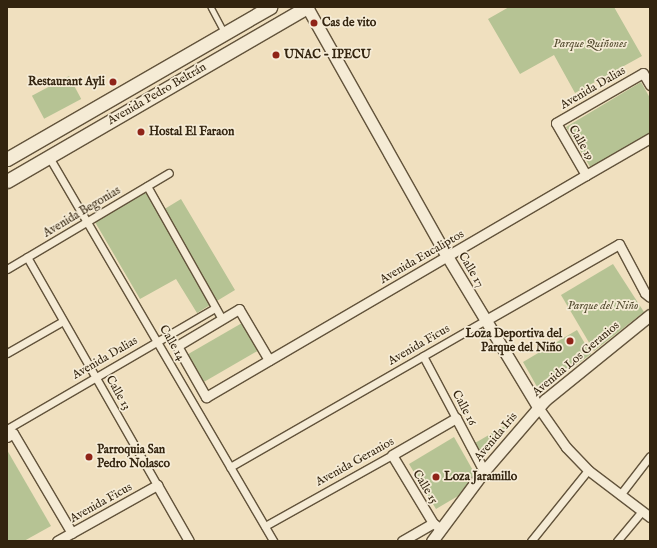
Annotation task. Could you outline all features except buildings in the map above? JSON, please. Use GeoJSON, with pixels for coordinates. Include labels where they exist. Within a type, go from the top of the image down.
{"type":"FeatureCollection","features":[{"type":"Feature","properties":{"kind":"main road","name":"Avenida Pedro Beltrán"},"geometry":{"type":"LineString","coordinates":[[7,159],[270,7]]}},
{"type":"Feature","properties":{"kind":"main road","name":"Avenida Pedro Beltrán"},"geometry":{"type":"LineString","coordinates":[[7,181],[307,7]]}},
{"type":"Feature","properties":{"kind":"street","name":"Calle 17"},"geometry":{"type":"LineString","coordinates":[[307,7],[447,256],[538,407],[566,447],[588,470],[646,514]]}},
{"type":"Feature","properties":{"kind":"street","name":"Avenida Dalias"},"geometry":{"type":"LineString","coordinates":[[556,123],[643,73],[650,85]]}},
{"type":"Feature","properties":{"kind":"street","name":"Calle 19"},"geometry":{"type":"LineString","coordinates":[[556,123],[586,175]]}},
{"type":"Feature","properties":{"kind":"street","name":"Avenida Eucaliptos"},"geometry":{"type":"LineString","coordinates":[[206,397],[650,138]]}},
{"type":"Feature","properties":{"kind":"street","name":"Calle 14"},"geometry":{"type":"LineString","coordinates":[[49,157],[273,541]]}},
{"type":"Feature","properties":{"kind":"street","name":"Avenida Begonias"},"geometry":{"type":"LineString","coordinates":[[7,269],[169,173]]}},
{"type":"Feature","properties":{"kind":"street"},"geometry":{"type":"LineString","coordinates":[[147,186],[222,319],[239,309],[269,360]]}},
{"type":"Feature","properties":{"kind":"street","name":"Avenida Ficus"},"geometry":{"type":"LineString","coordinates":[[230,467],[619,244],[650,297]]}},
{"type":"Feature","properties":{"kind":"street","name":"Calle 13"},"geometry":{"type":"LineString","coordinates":[[27,257],[189,541]]}},
{"type":"Feature","properties":{"kind":"street","name":"Avenida Dalias"},"geometry":{"type":"LineString","coordinates":[[7,429],[215,308]]}},
{"type":"Feature","properties":{"kind":"street","name":"Avenida Los Geranios"},"geometry":{"type":"LineString","coordinates":[[538,407],[650,315]]}},
{"type":"Feature","properties":{"kind":"street","name":"Calle 14"},"geometry":{"type":"LineString","coordinates":[[206,397],[177,346],[222,319]]}},
{"type":"Feature","properties":{"kind":"street"},"geometry":{"type":"LineString","coordinates":[[7,353],[63,321]]}},
{"type":"Feature","properties":{"kind":"street","name":"Calle 16"},"geometry":{"type":"LineString","coordinates":[[423,356],[484,471]]}},
{"type":"Feature","properties":{"kind":"street","name":"Avenida Iris"},"geometry":{"type":"LineString","coordinates":[[432,541],[437,526],[538,407]]}},
{"type":"Feature","properties":{"kind":"street","name":"Avenida Geranios"},"geometry":{"type":"LineString","coordinates":[[265,526],[456,418]]}},
{"type":"Feature","properties":{"kind":"street"},"geometry":{"type":"LineString","coordinates":[[7,437],[13,433],[72,533]]}},
{"type":"Feature","properties":{"kind":"street","name":"Calle 15"},"geometry":{"type":"LineString","coordinates":[[392,455],[437,526]]}},
{"type":"Feature","properties":{"kind":"street"},"geometry":{"type":"LineString","coordinates":[[620,495],[650,456]]}},
{"type":"Feature","properties":{"kind":"street"},"geometry":{"type":"LineString","coordinates":[[532,541],[588,470]]}},
{"type":"Feature","properties":{"kind":"street","name":"Avenida Ficus"},"geometry":{"type":"LineString","coordinates":[[57,541],[157,485]]}},
{"type":"Feature","properties":{"kind":"street"},"geometry":{"type":"LineString","coordinates":[[617,541],[646,514]]}},
{"type":"Feature","properties":{"kind":"street"},"geometry":{"type":"LineString","coordinates":[[402,541],[437,526]]}},
{"type":"Feature","properties":{"kind":"lane"},"geometry":{"type":"LineString","coordinates":[[212,7],[225,33]]}},
{"type":"Feature","properties":{"kind":"green space","name":"Parque Quiñones"},"geometry":{"type":"Polygon","coordinates":[[[509,7],[614,7],[642,56],[575,93],[554,55],[520,74],[488,19],[509,7]]]}},
{"type":"Feature","properties":{"kind":"green space"},"geometry":{"type":"Polygon","coordinates":[[[69,76],[81,99],[44,119],[32,96],[69,76]]]}},
{"type":"Feature","properties":{"kind":"green space"},"geometry":{"type":"Polygon","coordinates":[[[641,82],[650,98],[650,136],[592,170],[566,127],[641,82]]]}},
{"type":"Feature","properties":{"kind":"green space"},"geometry":{"type":"Polygon","coordinates":[[[146,192],[158,213],[181,199],[235,290],[197,313],[176,279],[140,299],[95,222],[146,192]]]}},
{"type":"Feature","properties":{"kind":"green space","name":"Parque del Niño"},"geometry":{"type":"Polygon","coordinates":[[[613,264],[644,312],[594,351],[561,295],[613,264]]]}},
{"type":"Feature","properties":{"kind":"green space"},"geometry":{"type":"Polygon","coordinates":[[[242,323],[258,351],[203,382],[187,355],[242,323]]]}},
{"type":"Feature","properties":{"kind":"green space","name":"Loza Deportiva del Parque del Niño"},"geometry":{"type":"Polygon","coordinates":[[[577,330],[591,354],[540,392],[523,362],[577,330]]]}},
{"type":"Feature","properties":{"kind":"green space"},"geometry":{"type":"Polygon","coordinates":[[[513,421],[486,455],[482,455],[475,443],[513,421]]]}},
{"type":"Feature","properties":{"kind":"green space"},"geometry":{"type":"Polygon","coordinates":[[[454,437],[475,474],[458,496],[436,509],[409,464],[454,437]]]}},
{"type":"Feature","properties":{"kind":"green space"},"geometry":{"type":"Polygon","coordinates":[[[7,450],[51,526],[24,541],[7,541],[7,450]]]}},
{"type":"Feature","properties":{"kind":"place","name":"Cas de vito"},"geometry":{"type":"Point","coordinates":[314,23]}},
{"type":"Feature","properties":{"kind":"place","name":"UNAC - IPECU"},"geometry":{"type":"Point","coordinates":[276,55]}},
{"type":"Feature","properties":{"kind":"place","name":"Restaurant Ayli"},"geometry":{"type":"Point","coordinates":[113,82]}},
{"type":"Feature","properties":{"kind":"place","name":"Hostal El Faraon"},"geometry":{"type":"Point","coordinates":[141,132]}},
{"type":"Feature","properties":{"kind":"place","name":"Loza Deportiva del Parque del Niño"},"geometry":{"type":"Point","coordinates":[570,341]}},
{"type":"Feature","properties":{"kind":"place","name":"Parroquia San Pedro Nolasco"},"geometry":{"type":"Point","coordinates":[89,457]}},
{"type":"Feature","properties":{"kind":"place","name":"Loza Jaramillo"},"geometry":{"type":"Point","coordinates":[436,477]}}]}
